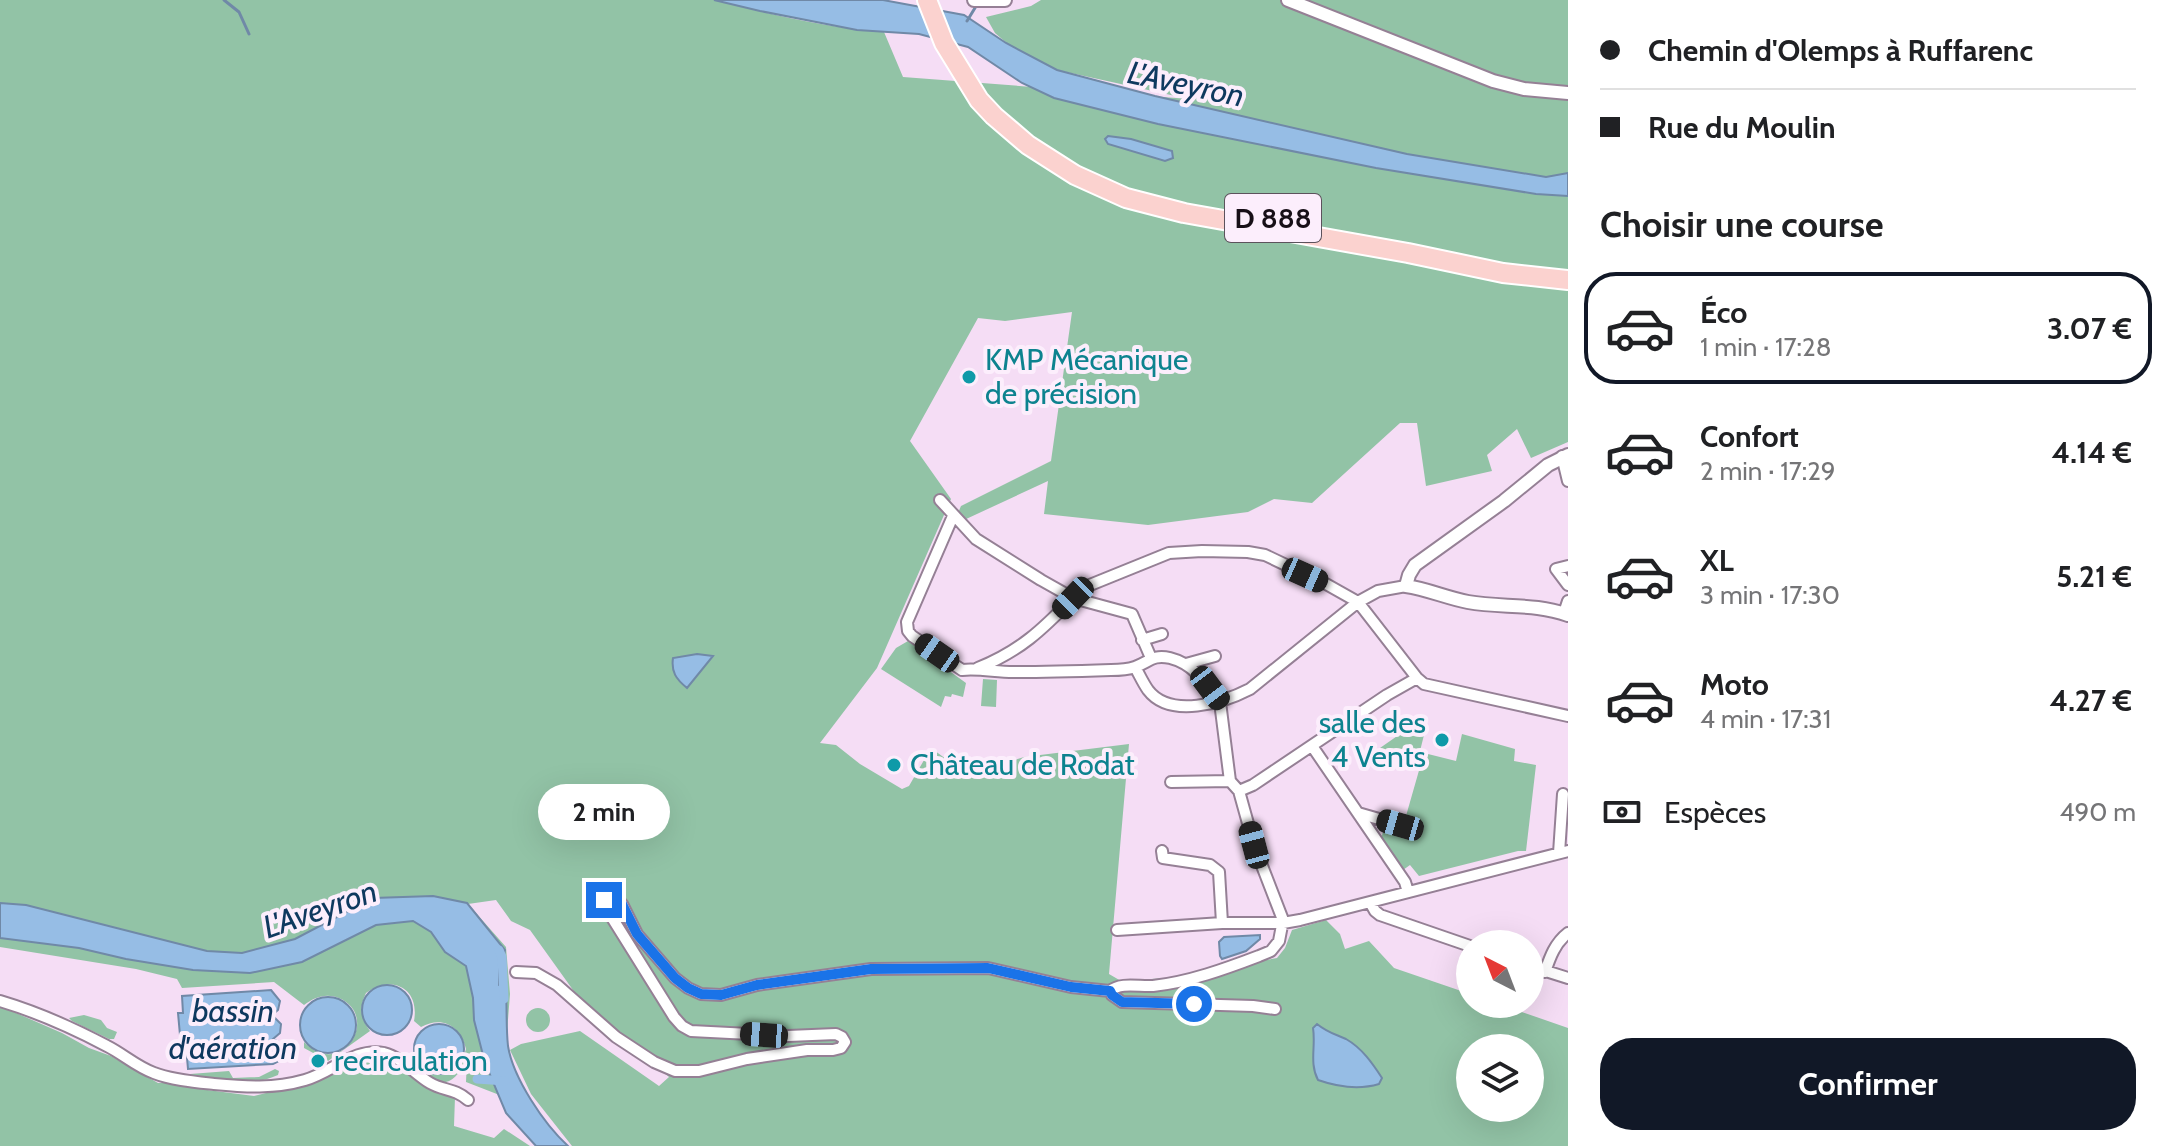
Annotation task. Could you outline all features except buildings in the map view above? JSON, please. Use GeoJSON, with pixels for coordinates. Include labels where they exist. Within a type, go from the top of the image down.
{"type":"FeatureCollection","features":[{"type":"Feature","properties":{"kind":"highway"},"geometry":{"type":"LineString","coordinates":[[927,0],[944,43],[979,100],[996,114]]}},
{"type":"Feature","properties":{"kind":"highway","name":"D 888"},"geometry":{"type":"LineString","coordinates":[[996,114],[1076,166],[1115,184],[1163,198],[1485,260],[1568,271]]}},
{"type":"Feature","properties":{"kind":"highway","name":"D 888"},"geometry":{"type":"LineString","coordinates":[[996,114],[1028,145],[1051,161],[1126,198],[1184,213],[1503,273],[1568,280]]}},
{"type":"Feature","properties":{"kind":"street"},"geometry":{"type":"LineString","coordinates":[[974,0],[1005,0]]}},
{"type":"Feature","properties":{"kind":"street"},"geometry":{"type":"LineString","coordinates":[[1288,0],[1493,81],[1524,89],[1568,93]]}},
{"type":"Feature","properties":{"kind":"street"},"geometry":{"type":"LineString","coordinates":[[1406,586],[1415,565],[1548,465],[1565,456],[1568,481]]}},
{"type":"Feature","properties":{"kind":"street"},"geometry":{"type":"LineString","coordinates":[[940,500],[976,539],[1073,598],[1132,614],[1151,658]]}},
{"type":"Feature","properties":{"kind":"street"},"geometry":{"type":"LineString","coordinates":[[953,516],[907,622],[908,631],[962,670],[1016,673],[1093,669],[1113,671],[1135,667],[1151,658],[1166,657],[1186,664],[1200,675],[1220,702],[1230,781],[1239,791],[1254,845],[1283,923],[1279,941],[1271,951],[1259,956],[1181,981],[1150,986],[1120,986],[1110,991]]}},
{"type":"Feature","properties":{"kind":"street"},"geometry":{"type":"LineString","coordinates":[[976,669],[1005,658],[1026,643],[1085,587],[1169,553],[1248,552],[1265,555],[1358,602],[1417,678],[1431,687],[1568,716]]}},
{"type":"Feature","properties":{"kind":"street"},"geometry":{"type":"LineString","coordinates":[[1568,566],[1556,569],[1568,585]]}},
{"type":"Feature","properties":{"kind":"street"},"geometry":{"type":"LineString","coordinates":[[1135,667],[1149,692],[1166,703],[1181,706],[1220,702],[1250,689],[1358,602],[1378,591],[1406,586],[1464,601],[1567,610]]}},
{"type":"Feature","properties":{"kind":"street"},"geometry":{"type":"LineString","coordinates":[[1142,640],[1162,634]]}},
{"type":"Feature","properties":{"kind":"street"},"geometry":{"type":"LineString","coordinates":[[1186,664],[1215,656]]}},
{"type":"Feature","properties":{"kind":"street"},"geometry":{"type":"LineString","coordinates":[[1239,791],[1253,785],[1417,678]]}},
{"type":"Feature","properties":{"kind":"street"},"geometry":{"type":"LineString","coordinates":[[1312,746],[1405,882],[1408,892]]}},
{"type":"Feature","properties":{"kind":"street"},"geometry":{"type":"LineString","coordinates":[[1171,782],[1230,781]]}},
{"type":"Feature","properties":{"kind":"street"},"geometry":{"type":"LineString","coordinates":[[1117,930],[1222,923],[1283,923],[1564,852],[1563,794]]}},
{"type":"Feature","properties":{"kind":"street"},"geometry":{"type":"LineString","coordinates":[[1358,813],[1400,825]]}},
{"type":"Feature","properties":{"kind":"street"},"geometry":{"type":"LineString","coordinates":[[1162,851],[1163,858],[1210,865],[1219,872],[1222,923]]}},
{"type":"Feature","properties":{"kind":"street"},"geometry":{"type":"LineString","coordinates":[[516,972],[536,973],[557,985],[616,1037],[654,1062],[675,1071],[699,1071],[747,1059],[807,1050],[833,1050],[841,1048],[845,1042],[836,1034],[788,1036],[691,1031],[682,1026],[606,908],[604,900],[609,895],[615,896],[622,904],[637,934],[675,978],[701,994],[721,995],[757,985],[871,969],[988,968],[1071,987],[1110,991]]}},
{"type":"Feature","properties":{"kind":"street"},"geometry":{"type":"LineString","coordinates":[[1370,902],[1380,915],[1456,941]]}},
{"type":"Feature","properties":{"kind":"street"},"geometry":{"type":"LineString","coordinates":[[1568,933],[1552,953],[1545,972],[1568,978]]}},
{"type":"Feature","properties":{"kind":"street"},"geometry":{"type":"LineString","coordinates":[[1110,991],[1122,1002],[1275,1009]]}},
{"type":"Feature","properties":{"kind":"street"},"geometry":{"type":"LineString","coordinates":[[0,1001],[51,1020],[153,1073],[170,1078],[211,1084],[273,1087],[308,1079],[361,1054],[373,1052],[387,1054],[432,1084],[457,1091],[468,1100]]}},
{"type":"Feature","properties":{"kind":"green space"},"geometry":{"type":"Polygon","coordinates":[[[0,0],[714,0],[819,24],[884,32],[903,77],[1189,99],[1057,70],[1009,45],[995,33],[986,17],[1031,6],[1041,0],[1568,0],[1568,442],[1531,458],[1517,429],[1487,455],[1492,471],[1426,486],[1417,423],[1400,423],[1312,503],[1274,499],[1248,512],[1148,525],[1044,514],[1048,481],[964,520],[958,513],[961,506],[1051,461],[1072,312],[1005,321],[978,318],[910,441],[951,499],[877,668],[820,743],[836,745],[860,764],[902,789],[909,786],[931,748],[968,775],[1024,757],[1129,744],[1109,974],[1121,981],[1166,978],[1277,958],[1292,930],[1326,920],[1340,934],[1345,949],[1369,941],[1394,968],[1456,989],[1456,1018],[1539,1018],[1568,1028],[1568,1146],[572,1146],[531,1094],[510,1050],[521,1044],[580,1031],[659,1086],[669,1077],[578,997],[530,930],[511,921],[496,900],[468,904],[506,947],[510,994],[502,1096],[466,1082],[467,1058],[461,1070],[448,1082],[434,1080],[408,1063],[433,1074],[445,1073],[456,1067],[466,1049],[460,1035],[450,1025],[437,1022],[421,1027],[414,1021],[413,1000],[402,988],[394,985],[376,987],[366,993],[362,1012],[370,1031],[328,1061],[304,1048],[304,1042],[318,1052],[331,1054],[343,1050],[352,1041],[357,1018],[351,1007],[339,998],[321,997],[304,1005],[274,982],[182,988],[177,979],[136,969],[0,947],[0,0]]]}},
{"type":"Feature","properties":{"kind":"green space"},"geometry":{"type":"Polygon","coordinates":[[[908,641],[966,683],[963,697],[945,696],[941,707],[881,669],[896,648],[908,641]]]}},
{"type":"Feature","properties":{"kind":"green space"},"geometry":{"type":"Polygon","coordinates":[[[983,679],[997,680],[996,707],[981,706],[983,679]]]}},
{"type":"Feature","properties":{"kind":"green space"},"geometry":{"type":"Polygon","coordinates":[[[1413,725],[1426,727],[1418,759],[1380,748],[1413,725]]]}},
{"type":"Feature","properties":{"kind":"green space"},"geometry":{"type":"Polygon","coordinates":[[[1462,734],[1515,749],[1514,761],[1536,765],[1526,851],[1419,876],[1410,865],[1403,870],[1381,839],[1383,832],[1415,834],[1420,823],[1406,816],[1424,753],[1456,761],[1462,734]]]}},
{"type":"Feature","properties":{"kind":"green space"},"geometry":{"type":"Polygon","coordinates":[[[0,1006],[111,1056],[158,1083],[192,1088],[254,1096],[318,1080],[365,1058],[384,1058],[395,1061],[455,1097],[454,1126],[494,1138],[504,1129],[530,1146],[0,1146],[0,1006]]]}},
{"type":"Feature","properties":{"kind":"green space"},"geometry":{"type":"Polygon","coordinates":[[[538,1008],[547,1011],[550,1020],[547,1029],[538,1032],[529,1029],[526,1020],[529,1011],[538,1008]]]}},
{"type":"Feature","properties":{"kind":"green space"},"geometry":{"type":"Polygon","coordinates":[[[84,1015],[101,1020],[107,1028],[117,1032],[114,1039],[69,1018],[84,1015]]]}},
{"type":"Feature","properties":{"kind":"green space"},"geometry":{"type":"Polygon","coordinates":[[[275,1069],[279,1071],[278,1075],[254,1081],[228,1082],[177,1075],[229,1071],[233,1078],[259,1077],[275,1069]]]}},
{"type":"Feature","properties":{"kind":"water"},"geometry":{"type":"Polygon","coordinates":[[[714,0],[883,0],[964,15],[1006,43],[1057,70],[1155,96],[1407,154],[1546,177],[1568,173],[1568,196],[1536,194],[1376,168],[1158,124],[1054,98],[1022,83],[968,47],[919,34],[857,30],[714,0]]]}},
{"type":"Feature","properties":{"kind":"water"},"geometry":{"type":"Polygon","coordinates":[[[1108,136],[1172,151],[1173,158],[1165,161],[1108,144],[1105,139],[1108,136]]]}},
{"type":"Feature","properties":{"kind":"water"},"geometry":{"type":"Polygon","coordinates":[[[697,654],[713,656],[687,688],[675,675],[673,658],[697,654]]]}},
{"type":"Feature","properties":{"kind":"water"},"geometry":{"type":"Polygon","coordinates":[[[433,896],[467,903],[505,950],[503,961],[499,963],[499,985],[506,990],[507,1039],[511,1059],[531,1100],[568,1146],[536,1146],[506,1113],[485,1063],[474,1020],[466,966],[445,952],[431,932],[413,921],[376,925],[302,962],[250,973],[193,970],[79,948],[0,938],[0,903],[26,905],[207,951],[242,953],[295,939],[373,898],[433,896]]]}},
{"type":"Feature","properties":{"kind":"water"},"geometry":{"type":"Polygon","coordinates":[[[1260,935],[1260,939],[1246,951],[1222,959],[1220,956],[1219,942],[1224,937],[1260,935]]]}},
{"type":"Feature","properties":{"kind":"water"},"geometry":{"type":"Polygon","coordinates":[[[387,985],[405,992],[412,1010],[405,1028],[387,1035],[369,1028],[362,1010],[369,992],[387,985]]]}},
{"type":"Feature","properties":{"kind":"water","name":"bassin d'aération"},"geometry":{"type":"Polygon","coordinates":[[[271,990],[280,1001],[278,1010],[272,1015],[281,1024],[280,1033],[273,1039],[279,1042],[283,1051],[279,1061],[273,1064],[188,1069],[185,1035],[180,1035],[178,1013],[183,1013],[182,996],[271,990]]]}},
{"type":"Feature","properties":{"kind":"water"},"geometry":{"type":"Polygon","coordinates":[[[328,997],[348,1005],[356,1025],[348,1045],[328,1053],[308,1045],[300,1025],[308,1005],[328,997]]]}},
{"type":"Feature","properties":{"kind":"water"},"geometry":{"type":"Polygon","coordinates":[[[439,1024],[457,1031],[464,1049],[457,1067],[439,1074],[421,1067],[414,1049],[421,1031],[439,1024]]]}},
{"type":"Feature","properties":{"kind":"water"},"geometry":{"type":"Polygon","coordinates":[[[1317,1024],[1346,1039],[1362,1052],[1382,1078],[1379,1084],[1348,1087],[1318,1080],[1313,1061],[1313,1028],[1317,1024]]]}},
{"type":"Feature","properties":{"kind":"waterway"},"geometry":{"type":"LineString","coordinates":[[224,0],[239,12],[249,34]]}},
{"type":"Feature","properties":{"kind":"waterway"},"geometry":{"type":"LineString","coordinates":[[967,21],[978,3]]}},
{"type":"Feature","properties":{"kind":"waterway"},"geometry":{"type":"LineString","coordinates":[[499,950],[504,999]]}},
{"type":"Feature","properties":{"kind":"waterway"},"geometry":{"type":"LineString","coordinates":[[477,1079],[505,1081]]}},
{"type":"Feature","properties":{"kind":"place","name":"KMP Mécanique de précision"},"geometry":{"type":"Point","coordinates":[969,377]}},
{"type":"Feature","properties":{"kind":"place","name":"salle des 4 Vents"},"geometry":{"type":"Point","coordinates":[1442,740]}},
{"type":"Feature","properties":{"kind":"place","name":"Château de Rodat"},"geometry":{"type":"Point","coordinates":[894,765]}},
{"type":"Feature","properties":{"kind":"place","name":"recirculation"},"geometry":{"type":"Point","coordinates":[318,1061]}},
{"type":"Feature","properties":{"kind":"route"},"geometry":{"type":"LineString","coordinates":[[604,900],[609,895],[615,896],[637,934],[675,978],[701,994],[721,995],[757,985],[871,969],[988,968],[1071,987],[1110,991],[1122,1002],[1194,1004]]}},
{"type":"Feature","properties":{"kind":"water label","name":"L'Aveyron"},"geometry":{"type":"Point","coordinates":[1186,84]}},
{"type":"Feature","properties":{"kind":"water label","name":"L'Aveyron"},"geometry":{"type":"Point","coordinates":[320,909]}}]}
